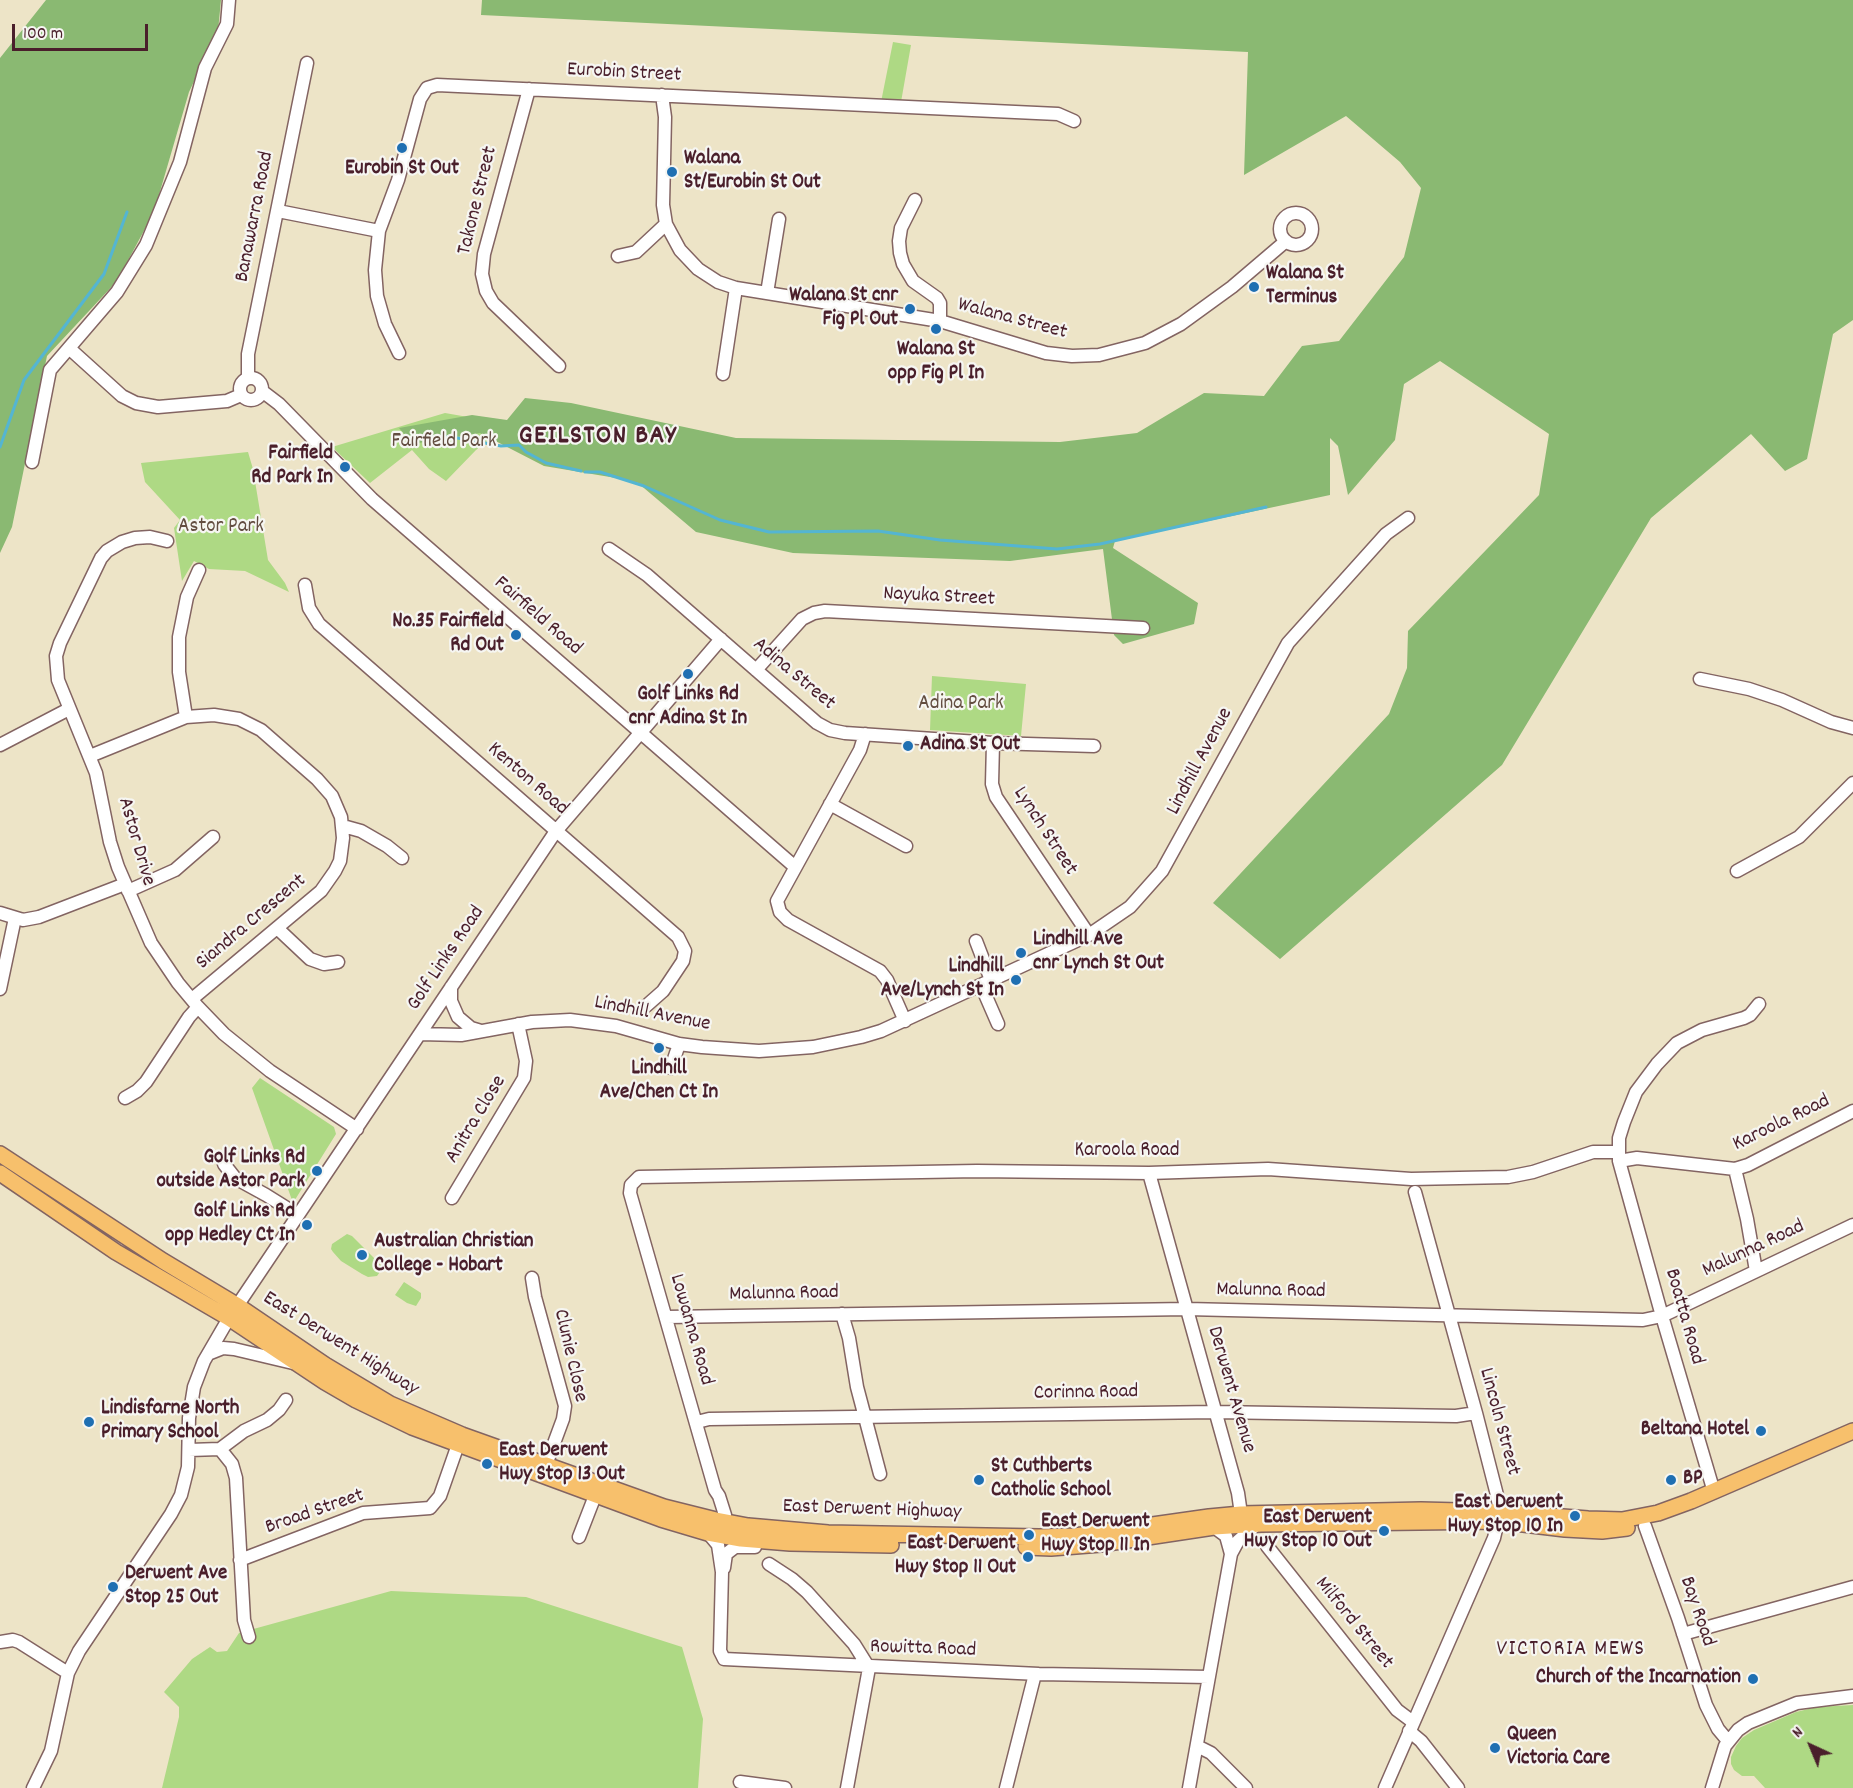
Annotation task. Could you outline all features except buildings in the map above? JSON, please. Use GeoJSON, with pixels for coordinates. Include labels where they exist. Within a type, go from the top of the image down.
{"type":"FeatureCollection","features":[{"type":"Feature","properties":{"kind":"main road","name":"East Derwent Highway"},"geometry":{"type":"LineString","coordinates":[[0,1154],[163,1261],[300,1365],[356,1400],[412,1427],[460,1440],[597,1490],[661,1520],[718,1528],[828,1533],[1052,1537],[1084,1535],[1241,1514],[1421,1510],[1499,1517],[1565,1529],[1602,1531],[1645,1526],[1694,1510],[1853,1441]]}},
{"type":"Feature","properties":{"kind":"main road","name":"East Derwent Highway"},"geometry":{"type":"LineString","coordinates":[[0,1173],[116,1252],[233,1312],[369,1393],[460,1440]]}},
{"type":"Feature","properties":{"kind":"main road","name":"East Derwent Highway"},"geometry":{"type":"LineString","coordinates":[[718,1528],[775,1542],[1051,1548],[1101,1544],[1214,1527],[1499,1517],[1629,1519],[1669,1510],[1853,1431]]}},
{"type":"Feature","properties":{"kind":"street"},"geometry":{"type":"LineString","coordinates":[[32,462],[48,376],[55,363],[70,349],[117,292],[146,245],[180,162],[205,68],[227,24],[229,0]]}},
{"type":"Feature","properties":{"kind":"street","name":"Banawarra Road"},"geometry":{"type":"LineString","coordinates":[[248,378],[248,354],[307,63]]}},
{"type":"Feature","properties":{"kind":"street","name":"Eurobin Street"},"geometry":{"type":"LineString","coordinates":[[379,231],[398,180],[420,99],[427,88],[437,85],[1058,114],[1074,121]]}},
{"type":"Feature","properties":{"kind":"street","name":"Takone Street"},"geometry":{"type":"LineString","coordinates":[[529,89],[484,254],[482,274],[486,291],[493,303],[559,366]]}},
{"type":"Feature","properties":{"kind":"street","name":"Walana Street"},"geometry":{"type":"LineString","coordinates":[[662,95],[665,117],[663,198],[666,224],[680,250],[698,269],[718,282],[736,288],[940,321],[1046,354],[1072,356],[1113,353],[1144,343],[1181,324],[1232,287],[1286,241]]}},
{"type":"Feature","properties":{"kind":"street"},"geometry":{"type":"LineString","coordinates":[[915,200],[901,228],[900,253],[903,264],[914,281],[937,298],[940,303],[940,321]]}},
{"type":"Feature","properties":{"kind":"street"},"geometry":{"type":"LineString","coordinates":[[278,211],[379,231],[375,270],[377,296],[385,324],[399,353]]}},
{"type":"Feature","properties":{"kind":"street"},"geometry":{"type":"LineString","coordinates":[[767,293],[779,219]]}},
{"type":"Feature","properties":{"kind":"street"},"geometry":{"type":"LineString","coordinates":[[618,256],[636,252],[666,224]]}},
{"type":"Feature","properties":{"kind":"street"},"geometry":{"type":"LineString","coordinates":[[723,374],[736,288]]}},
{"type":"Feature","properties":{"kind":"street"},"geometry":{"type":"LineString","coordinates":[[70,349],[122,396],[136,404],[158,407],[227,401],[241,395],[251,400],[258,397],[262,391],[261,384],[257,380],[248,378],[240,385],[241,395]]}},
{"type":"Feature","properties":{"kind":"street","name":"Fairfield Road"},"geometry":{"type":"LineString","coordinates":[[262,391],[279,404],[372,499],[794,866]]}},
{"type":"Feature","properties":{"kind":"street","name":"Lindhill Avenue"},"geometry":{"type":"LineString","coordinates":[[420,1034],[461,1035],[550,1020],[594,1022],[634,1030],[679,1044],[759,1051],[786,1050],[861,1037],[904,1021],[1089,935],[1130,907],[1162,871],[1288,643],[1386,534],[1408,518]]}},
{"type":"Feature","properties":{"kind":"street","name":"Astor Drive"},"geometry":{"type":"LineString","coordinates":[[166,541],[150,537],[122,542],[100,558],[56,656],[58,680],[96,773],[110,842],[126,888],[151,943],[195,1003],[232,1041],[270,1071],[357,1129]]}},
{"type":"Feature","properties":{"kind":"street","name":"Adina Street"},"geometry":{"type":"LineString","coordinates":[[609,549],[647,575],[824,728],[837,733],[1094,746]]}},
{"type":"Feature","properties":{"kind":"street"},"geometry":{"type":"LineString","coordinates":[[186,717],[179,672],[178,646],[187,597],[199,570]]}},
{"type":"Feature","properties":{"kind":"street","name":"Kenton Road"},"geometry":{"type":"LineString","coordinates":[[305,585],[309,608],[319,624],[682,942],[685,951],[683,962],[663,991],[646,1006]]}},
{"type":"Feature","properties":{"kind":"street","name":"Nayuka Street"},"geometry":{"type":"LineString","coordinates":[[756,670],[802,619],[825,611],[1143,628]]}},
{"type":"Feature","properties":{"kind":"street","name":"Golf Links Road"},"geometry":{"type":"LineString","coordinates":[[233,1312],[556,831],[721,639]]}},
{"type":"Feature","properties":{"kind":"street"},"geometry":{"type":"LineString","coordinates":[[1700,679],[1749,689],[1782,700],[1831,722],[1853,728]]}},
{"type":"Feature","properties":{"kind":"street"},"geometry":{"type":"LineString","coordinates":[[0,745],[69,709]]}},
{"type":"Feature","properties":{"kind":"street","name":"Siandra Crescent"},"geometry":{"type":"LineString","coordinates":[[90,756],[186,717],[226,716],[239,719],[261,730],[325,787],[337,806],[343,826],[343,849],[340,861],[321,891],[195,1003],[189,1017],[146,1082],[126,1098]]}},
{"type":"Feature","properties":{"kind":"street"},"geometry":{"type":"LineString","coordinates":[[865,734],[860,750],[794,866],[777,901],[780,912],[788,920],[880,971],[887,980],[904,1021]]}},
{"type":"Feature","properties":{"kind":"street","name":"Lynch Street"},"geometry":{"type":"LineString","coordinates":[[993,742],[992,784],[996,797],[1089,935]]}},
{"type":"Feature","properties":{"kind":"street"},"geometry":{"type":"LineString","coordinates":[[1737,871],[1809,830],[1853,783]]}},
{"type":"Feature","properties":{"kind":"street"},"geometry":{"type":"LineString","coordinates":[[830,804],[906,846]]}},
{"type":"Feature","properties":{"kind":"street"},"geometry":{"type":"LineString","coordinates":[[343,826],[361,831],[402,858]]}},
{"type":"Feature","properties":{"kind":"street"},"geometry":{"type":"LineString","coordinates":[[0,913],[15,918],[30,919],[126,888],[174,870],[213,837]]}},
{"type":"Feature","properties":{"kind":"street"},"geometry":{"type":"LineString","coordinates":[[0,989],[15,918]]}},
{"type":"Feature","properties":{"kind":"street"},"geometry":{"type":"LineString","coordinates":[[277,928],[310,959],[324,963],[338,962]]}},
{"type":"Feature","properties":{"kind":"street"},"geometry":{"type":"LineString","coordinates":[[976,941],[998,1024]]}},
{"type":"Feature","properties":{"kind":"street"},"geometry":{"type":"LineString","coordinates":[[451,987],[451,1001],[458,1017],[471,1028],[485,1032]]}},
{"type":"Feature","properties":{"kind":"street"},"geometry":{"type":"LineString","coordinates":[[1619,1157],[1619,1138],[1636,1092],[1670,1050],[1692,1034],[1750,1015],[1759,1004]]}},
{"type":"Feature","properties":{"kind":"street","name":"Anitra Close"},"geometry":{"type":"LineString","coordinates":[[452,1198],[524,1078],[526,1061],[518,1024]]}},
{"type":"Feature","properties":{"kind":"street"},"geometry":{"type":"LineString","coordinates":[[671,1068],[679,1044]]}},
{"type":"Feature","properties":{"kind":"street","name":"Karoola Road"},"geometry":{"type":"LineString","coordinates":[[633,1181],[646,1176],[977,1172],[1149,1173],[1268,1169],[1411,1179],[1508,1177],[1533,1173],[1593,1152],[1619,1157],[1735,1169],[1748,1165],[1853,1111]]}},
{"type":"Feature","properties":{"kind":"street","name":"Boatta Road"},"geometry":{"type":"LineString","coordinates":[[1619,1157],[1662,1316],[1714,1492]]}},
{"type":"Feature","properties":{"kind":"street"},"geometry":{"type":"LineString","coordinates":[[224,1164],[235,1178],[298,1215]]}},
{"type":"Feature","properties":{"kind":"street"},"geometry":{"type":"LineString","coordinates":[[1735,1169],[1756,1271]]}},
{"type":"Feature","properties":{"kind":"street","name":"Derwent Avenue"},"geometry":{"type":"LineString","coordinates":[[1149,1173],[1239,1493],[1241,1514]]}},
{"type":"Feature","properties":{"kind":"street","name":"Lowanna Road"},"geometry":{"type":"LineString","coordinates":[[633,1181],[630,1194],[715,1490],[718,1528]]}},
{"type":"Feature","properties":{"kind":"street","name":"Lincoln Street"},"geometry":{"type":"LineString","coordinates":[[1384,1788],[1494,1538],[1499,1517],[1497,1495],[1476,1413],[1415,1192]]}},
{"type":"Feature","properties":{"kind":"street","name":"Malunna Road"},"geometry":{"type":"LineString","coordinates":[[666,1317],[1187,1310],[1643,1320],[1662,1316],[1853,1225]]}},
{"type":"Feature","properties":{"kind":"street","name":"Clunie Close"},"geometry":{"type":"LineString","coordinates":[[532,1278],[535,1297],[565,1406],[563,1419],[544,1471]]}},
{"type":"Feature","properties":{"kind":"street"},"geometry":{"type":"LineString","coordinates":[[33,1788],[51,1751],[68,1673],[86,1639],[171,1514],[185,1481],[189,1450],[190,1404],[198,1375],[233,1312]]}},
{"type":"Feature","properties":{"kind":"street"},"geometry":{"type":"LineString","coordinates":[[842,1314],[849,1338],[857,1387],[880,1474]]}},
{"type":"Feature","properties":{"kind":"street"},"geometry":{"type":"LineString","coordinates":[[208,1355],[223,1348],[234,1349],[300,1365]]}},
{"type":"Feature","properties":{"kind":"street"},"geometry":{"type":"LineString","coordinates":[[189,1450],[220,1449],[244,1431],[267,1420],[279,1410],[286,1400]]}},
{"type":"Feature","properties":{"kind":"street","name":"Corinna Road"},"geometry":{"type":"LineString","coordinates":[[697,1422],[709,1419],[1215,1412],[1456,1416],[1476,1413]]}},
{"type":"Feature","properties":{"kind":"street","name":"Broad Street"},"geometry":{"type":"LineString","coordinates":[[240,1560],[363,1513],[430,1508],[440,1496],[460,1440]]}},
{"type":"Feature","properties":{"kind":"street"},"geometry":{"type":"LineString","coordinates":[[220,1449],[232,1464],[236,1478],[244,1620],[249,1637]]}},
{"type":"Feature","properties":{"kind":"street"},"geometry":{"type":"LineString","coordinates":[[579,1537],[597,1490]]}},
{"type":"Feature","properties":{"kind":"street"},"geometry":{"type":"LineString","coordinates":[[1190,1788],[1231,1554],[1238,1541],[1256,1525]]}},
{"type":"Feature","properties":{"kind":"street","name":"Bay Road"},"geometry":{"type":"LineString","coordinates":[[1645,1526],[1709,1712],[1728,1742]]}},
{"type":"Feature","properties":{"kind":"street"},"geometry":{"type":"LineString","coordinates":[[1214,1527],[1226,1536],[1231,1554]]}},
{"type":"Feature","properties":{"kind":"street","name":"Rowitta Road"},"geometry":{"type":"LineString","coordinates":[[718,1528],[722,1572],[720,1651],[724,1659],[869,1668],[1209,1677]]}},
{"type":"Feature","properties":{"kind":"street","name":"Rowitta Road"},"geometry":{"type":"LineString","coordinates":[[722,1572],[726,1554],[735,1547],[757,1547],[775,1542]]}},
{"type":"Feature","properties":{"kind":"street","name":"Milford Street"},"geometry":{"type":"LineString","coordinates":[[1267,1546],[1458,1788]]}},
{"type":"Feature","properties":{"kind":"street"},"geometry":{"type":"LineString","coordinates":[[769,1564],[807,1592],[854,1644],[869,1668],[847,1788]]}},
{"type":"Feature","properties":{"kind":"street"},"geometry":{"type":"LineString","coordinates":[[1683,1634],[1853,1587]]}},
{"type":"Feature","properties":{"kind":"street"},"geometry":{"type":"LineString","coordinates":[[0,1642],[7,1640],[19,1642],[68,1673]]}},
{"type":"Feature","properties":{"kind":"street"},"geometry":{"type":"LineString","coordinates":[[1006,1788],[1035,1674]]}},
{"type":"Feature","properties":{"kind":"street"},"geometry":{"type":"LineString","coordinates":[[1712,1788],[1717,1767],[1728,1742],[1738,1730],[1748,1723],[1785,1707],[1809,1700],[1853,1696]]}},
{"type":"Feature","properties":{"kind":"street"},"geometry":{"type":"LineString","coordinates":[[1197,1746],[1211,1753],[1246,1788]]}},
{"type":"Feature","properties":{"kind":"street"},"geometry":{"type":"LineString","coordinates":[[740,1782],[785,1788]]}},
{"type":"Feature","properties":{"kind":"green space"},"geometry":{"type":"Polygon","coordinates":[[[46,0],[221,0],[218,31],[189,92],[154,212],[117,281],[47,356],[12,527],[0,553],[0,58],[46,0]]]}},
{"type":"Feature","properties":{"kind":"green space"},"geometry":{"type":"Polygon","coordinates":[[[482,0],[1853,0],[1853,320],[1833,334],[1807,459],[1785,471],[1751,434],[1651,518],[1502,765],[1280,959],[1213,903],[1389,714],[1407,668],[1408,631],[1539,495],[1549,434],[1440,361],[1404,384],[1395,440],[1348,495],[1338,446],[1330,438],[1330,495],[1115,541],[1113,548],[1198,603],[1194,624],[1123,644],[1114,635],[1103,549],[1010,561],[793,553],[696,532],[638,483],[544,466],[480,433],[413,444],[399,428],[472,415],[507,420],[525,398],[571,403],[736,438],[1060,442],[1137,433],[1204,393],[1264,396],[1302,346],[1339,341],[1404,257],[1421,188],[1400,162],[1346,116],[1244,175],[1248,52],[481,15],[482,0]]]}},
{"type":"Feature","properties":{"kind":"green space"},"geometry":{"type":"Polygon","coordinates":[[[893,42],[911,45],[901,102],[881,102],[893,42]]]}},
{"type":"Feature","properties":{"kind":"green space","name":"Fairfield Park"},"geometry":{"type":"Polygon","coordinates":[[[445,413],[508,424],[476,450],[446,481],[429,469],[412,450],[370,483],[332,447],[445,413]]]}},
{"type":"Feature","properties":{"kind":"green space","name":"Astor Park"},"geometry":{"type":"Polygon","coordinates":[[[248,452],[253,469],[268,560],[289,592],[245,571],[209,569],[194,561],[182,581],[174,528],[180,520],[145,482],[141,463],[248,452]]]}},
{"type":"Feature","properties":{"kind":"green space","name":"Adina Park"},"geometry":{"type":"Polygon","coordinates":[[[932,676],[1026,684],[1021,736],[930,730],[932,676]]]}},
{"type":"Feature","properties":{"kind":"green space"},"geometry":{"type":"Polygon","coordinates":[[[260,1078],[334,1127],[336,1134],[293,1203],[252,1088],[260,1078]]]}},
{"type":"Feature","properties":{"kind":"green space"},"geometry":{"type":"Polygon","coordinates":[[[347,1234],[352,1236],[381,1265],[382,1269],[377,1276],[368,1277],[362,1274],[341,1261],[333,1252],[332,1244],[347,1234]]]}},
{"type":"Feature","properties":{"kind":"green space"},"geometry":{"type":"Polygon","coordinates":[[[404,1282],[421,1293],[416,1306],[395,1295],[404,1282]]]}},
{"type":"Feature","properties":{"kind":"green space"},"geometry":{"type":"Polygon","coordinates":[[[391,1591],[526,1597],[682,1647],[703,1719],[698,1788],[162,1788],[179,1717],[179,1707],[164,1692],[192,1659],[210,1647],[217,1652],[227,1651],[239,1633],[391,1591]]]}},
{"type":"Feature","properties":{"kind":"green space"},"geometry":{"type":"Polygon","coordinates":[[[1853,1705],[1853,1788],[1765,1788],[1754,1776],[1742,1776],[1734,1770],[1731,1757],[1736,1746],[1742,1738],[1754,1730],[1796,1712],[1817,1707],[1853,1705]]]}},
{"type":"Feature","properties":{"kind":"waterway"},"geometry":{"type":"LineString","coordinates":[[0,447],[24,380],[104,274],[127,212]]}},
{"type":"Feature","properties":{"kind":"waterway"},"geometry":{"type":"LineString","coordinates":[[417,436],[452,437],[501,446],[519,445],[526,452],[546,463],[581,471]]}},
{"type":"Feature","properties":{"kind":"waterway"},"geometry":{"type":"LineString","coordinates":[[585,472],[600,472],[644,486],[720,520],[769,532],[878,531],[940,540],[1057,549],[1100,544],[1266,507]]}},
{"type":"Feature","properties":{"kind":"place","name":"Eurobin St Out"},"geometry":{"type":"Point","coordinates":[402,148]}},
{"type":"Feature","properties":{"kind":"place","name":"Walana St/Eurobin St Out"},"geometry":{"type":"Point","coordinates":[672,172]}},
{"type":"Feature","properties":{"kind":"place","name":"Walana St Terminus"},"geometry":{"type":"Point","coordinates":[1254,287]}},
{"type":"Feature","properties":{"kind":"place","name":"Walana St cnr Fig Pl Out"},"geometry":{"type":"Point","coordinates":[910,309]}},
{"type":"Feature","properties":{"kind":"place","name":"Walana St opp Fig Pl In"},"geometry":{"type":"Point","coordinates":[936,329]}},
{"type":"Feature","properties":{"kind":"place","name":"Fairfield Rd Park In"},"geometry":{"type":"Point","coordinates":[345,467]}},
{"type":"Feature","properties":{"kind":"place","name":"No.35 Fairfield Rd Out"},"geometry":{"type":"Point","coordinates":[516,635]}},
{"type":"Feature","properties":{"kind":"place","name":"Golf Links Rd cnr Adina St In"},"geometry":{"type":"Point","coordinates":[688,674]}},
{"type":"Feature","properties":{"kind":"place","name":"Adina St Out"},"geometry":{"type":"Point","coordinates":[908,746]}},
{"type":"Feature","properties":{"kind":"place","name":"Lindhill Ave cnr Lynch St Out"},"geometry":{"type":"Point","coordinates":[1021,953]}},
{"type":"Feature","properties":{"kind":"place","name":"Lindhill Ave/Lynch St In"},"geometry":{"type":"Point","coordinates":[1016,980]}},
{"type":"Feature","properties":{"kind":"place","name":"Lindhill Ave/Chen Ct In"},"geometry":{"type":"Point","coordinates":[659,1048]}},
{"type":"Feature","properties":{"kind":"place","name":"Golf Links Rd outside Astor Park"},"geometry":{"type":"Point","coordinates":[317,1171]}},
{"type":"Feature","properties":{"kind":"place","name":"Golf Links Rd opp Hedley Ct In"},"geometry":{"type":"Point","coordinates":[307,1225]}},
{"type":"Feature","properties":{"kind":"place","name":"Australian Christian College - Hobart"},"geometry":{"type":"Point","coordinates":[362,1255]}},
{"type":"Feature","properties":{"kind":"place","name":"Lindisfarne North Primary School"},"geometry":{"type":"Point","coordinates":[89,1422]}},
{"type":"Feature","properties":{"kind":"place","name":"Beltana Hotel"},"geometry":{"type":"Point","coordinates":[1761,1431]}},
{"type":"Feature","properties":{"kind":"place","name":"East Derwent Hwy Stop 13 Out"},"geometry":{"type":"Point","coordinates":[487,1464]}},
{"type":"Feature","properties":{"kind":"place","name":"St Cuthberts Catholic School"},"geometry":{"type":"Point","coordinates":[979,1480]}},
{"type":"Feature","properties":{"kind":"place","name":"BP"},"geometry":{"type":"Point","coordinates":[1671,1480]}},
{"type":"Feature","properties":{"kind":"place","name":"East Derwent Hwy Stop 10 In"},"geometry":{"type":"Point","coordinates":[1575,1516]}},
{"type":"Feature","properties":{"kind":"place","name":"East Derwent Hwy Stop 10 Out"},"geometry":{"type":"Point","coordinates":[1384,1531]}},
{"type":"Feature","properties":{"kind":"place","name":"East Derwent Hwy Stop 11 In"},"geometry":{"type":"Point","coordinates":[1029,1535]}},
{"type":"Feature","properties":{"kind":"place","name":"East Derwent Hwy Stop 11 Out"},"geometry":{"type":"Point","coordinates":[1028,1557]}},
{"type":"Feature","properties":{"kind":"place","name":"Derwent Ave Stop 25 Out"},"geometry":{"type":"Point","coordinates":[113,1587]}},
{"type":"Feature","properties":{"kind":"place","name":"Church of the Incarnation"},"geometry":{"type":"Point","coordinates":[1753,1679]}},
{"type":"Feature","properties":{"kind":"place","name":"Queen Victoria Care"},"geometry":{"type":"Point","coordinates":[1495,1748]}},
{"type":"Feature","properties":{"kind":"district","name":"GEILSTON BAY"},"geometry":{"type":"Point","coordinates":[598,438]}},
{"type":"Feature","properties":{"kind":"district","name":"VICTORIA MEWS"},"geometry":{"type":"Point","coordinates":[1571,1651]}}]}
